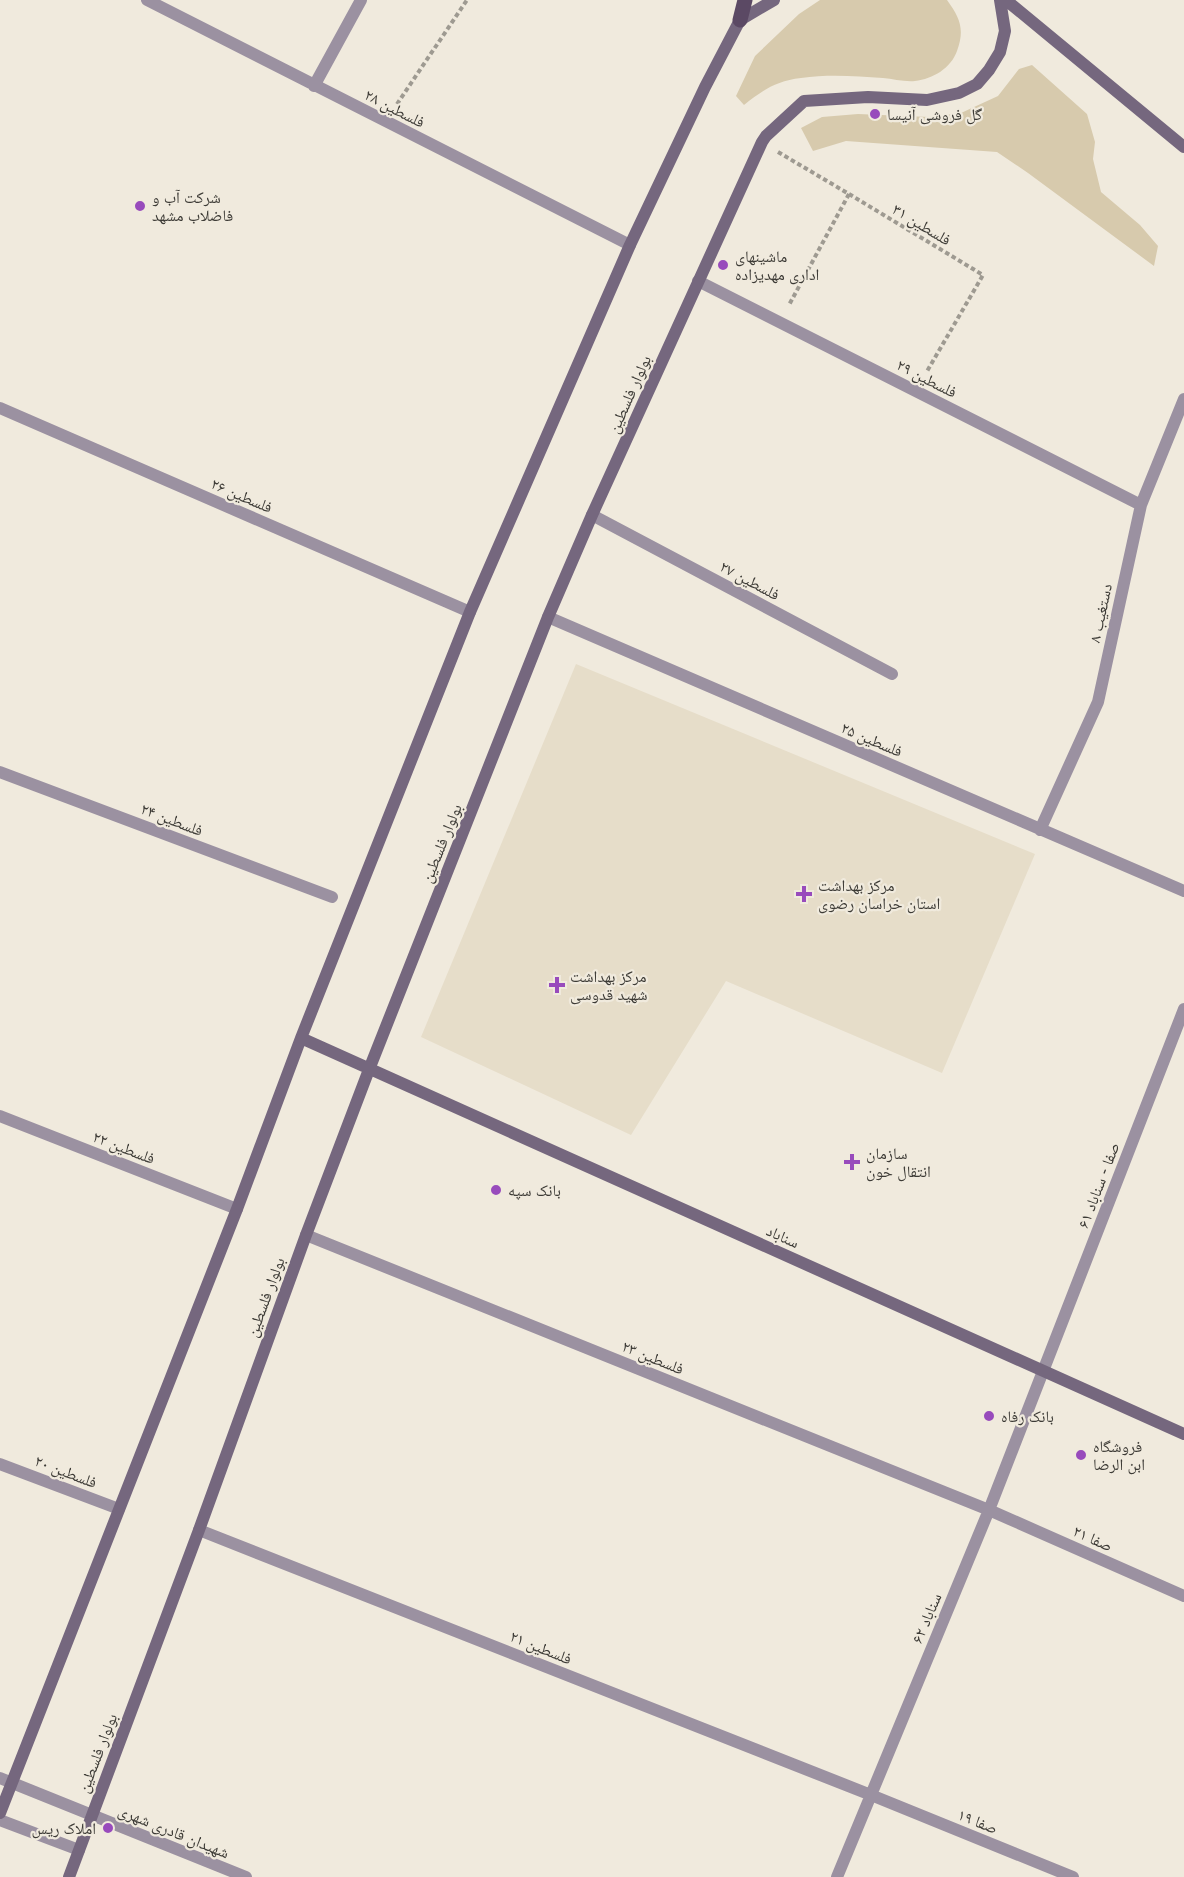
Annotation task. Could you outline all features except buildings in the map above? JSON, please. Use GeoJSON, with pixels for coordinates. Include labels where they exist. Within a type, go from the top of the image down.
{"type":"FeatureCollection","features":[{"type":"Feature","properties":{"kind":"main road"},"geometry":{"type":"LineString","coordinates":[[0,1813],[470,612],[630,245],[705,87],[740,20],[744,0]]}},
{"type":"Feature","properties":{"kind":"main road"},"geometry":{"type":"LineString","coordinates":[[740,20],[774,0]]}},
{"type":"Feature","properties":{"kind":"main road","name":"بولوار فلسطین"},"geometry":{"type":"LineString","coordinates":[[69,1877],[306,1235],[548,617],[592,514],[762,142],[804,101],[868,97],[927,100],[959,93],[977,84],[989,70],[1000,51],[1005,31],[1000,0]]}},
{"type":"Feature","properties":{"kind":"main road"},"geometry":{"type":"LineString","coordinates":[[1006,0],[1184,147]]}},
{"type":"Feature","properties":{"kind":"main road","name":"سناباد"},"geometry":{"type":"LineString","coordinates":[[302,1038],[1184,1434]]}},
{"type":"Feature","properties":{"kind":"street","name":"فلسطین ۲۸"},"geometry":{"type":"LineString","coordinates":[[147,0],[630,245]]}},
{"type":"Feature","properties":{"kind":"street"},"geometry":{"type":"LineString","coordinates":[[315,86],[361,0]]}},
{"type":"Feature","properties":{"kind":"street","name":"فلسطین ۲۹"},"geometry":{"type":"LineString","coordinates":[[698,281],[1141,505]]}},
{"type":"Feature","properties":{"kind":"street","name":"دستغیب ۸"},"geometry":{"type":"LineString","coordinates":[[1040,830],[1098,702],[1141,505],[1184,399]]}},
{"type":"Feature","properties":{"kind":"street","name":"فلسطین ۲۶"},"geometry":{"type":"LineString","coordinates":[[0,408],[470,612]]}},
{"type":"Feature","properties":{"kind":"street","name":"فلسطین ۲۷"},"geometry":{"type":"LineString","coordinates":[[592,514],[892,674]]}},
{"type":"Feature","properties":{"kind":"street","name":"فلسطین ۲۵"},"geometry":{"type":"LineString","coordinates":[[548,617],[1184,891]]}},
{"type":"Feature","properties":{"kind":"street","name":"فلسطین ۲۴"},"geometry":{"type":"LineString","coordinates":[[0,772],[332,897]]}},
{"type":"Feature","properties":{"kind":"street","name":"صفا - سناباد ۶۱"},"geometry":{"type":"LineString","coordinates":[[1043,1372],[1184,1010]]}},
{"type":"Feature","properties":{"kind":"street","name":"فلسطین ۲۲"},"geometry":{"type":"LineString","coordinates":[[0,1116],[237,1209]]}},
{"type":"Feature","properties":{"kind":"street","name":"فلسطین ۲۳"},"geometry":{"type":"LineString","coordinates":[[306,1235],[989,1510]]}},
{"type":"Feature","properties":{"kind":"street","name":"سناباد ۶۲"},"geometry":{"type":"LineString","coordinates":[[837,1877],[989,1510],[1043,1372]]}},
{"type":"Feature","properties":{"kind":"street","name":"فلسطین ۲۰"},"geometry":{"type":"LineString","coordinates":[[0,1464],[119,1509]]}},
{"type":"Feature","properties":{"kind":"street","name":"صفا ۲۱"},"geometry":{"type":"LineString","coordinates":[[989,1510],[1184,1596]]}},
{"type":"Feature","properties":{"kind":"street","name":"فلسطین ۲۱"},"geometry":{"type":"LineString","coordinates":[[199,1530],[871,1795]]}},
{"type":"Feature","properties":{"kind":"street","name":"شهیدان قادری شهری"},"geometry":{"type":"LineString","coordinates":[[0,1778],[246,1877]]}},
{"type":"Feature","properties":{"kind":"street","name":"صفا ۱۹"},"geometry":{"type":"LineString","coordinates":[[871,1795],[1072,1877]]}},
{"type":"Feature","properties":{"kind":"street"},"geometry":{"type":"LineString","coordinates":[[0,1820],[79,1850]]}},
{"type":"Feature","properties":{"kind":"path"},"geometry":{"type":"LineString","coordinates":[[385,122],[467,0]]}},
{"type":"Feature","properties":{"kind":"path","name":"فلسطین ۳۱"},"geometry":{"type":"LineString","coordinates":[[762,142],[983,275],[915,391]]}},
{"type":"Feature","properties":{"kind":"path"},"geometry":{"type":"LineString","coordinates":[[779,322],[849,194]]}},
{"type":"Feature","properties":{"kind":"shaded area"},"geometry":{"type":"Polygon","coordinates":[[[820,0],[947,0],[960,24],[961,36],[957,51],[946,67],[922,80],[842,76],[801,78],[784,81],[770,87],[744,105],[736,96],[755,56],[799,14],[820,0]]]}},
{"type":"Feature","properties":{"kind":"shaded area"},"geometry":{"type":"Polygon","coordinates":[[[1032,65],[1087,114],[1095,142],[1093,159],[1101,192],[1140,225],[1158,246],[1154,266],[997,152],[846,141],[813,151],[801,128],[822,117],[858,114],[929,117],[961,113],[998,96],[1019,69],[1032,65]]]}},
{"type":"Feature","properties":{"kind":"shaded area","name":"مرکز بهداشت استان خراسان رضوی"},"geometry":{"type":"Polygon","coordinates":[[[576,664],[1035,854],[942,1073],[726,981],[631,1135],[421,1037],[576,664]]]}},
{"type":"Feature","properties":{"kind":"place","name":"گل فروشی آنیسا"},"geometry":{"type":"Point","coordinates":[875,114]}},
{"type":"Feature","properties":{"kind":"place","name":"شرکت آب و فاضلاب مشهد"},"geometry":{"type":"Point","coordinates":[140,206]}},
{"type":"Feature","properties":{"kind":"place","name":"ماشینهای اداری مهدیزاده"},"geometry":{"type":"Point","coordinates":[723,265]}},
{"type":"Feature","properties":{"kind":"place","name":"مرکز بهداشت استان خراسان رضوی"},"geometry":{"type":"Point","coordinates":[804,894]}},
{"type":"Feature","properties":{"kind":"place","name":"مرکز بهداشت شهید قدوسی"},"geometry":{"type":"Point","coordinates":[557,985]}},
{"type":"Feature","properties":{"kind":"place","name":"سازمان انتقال خون"},"geometry":{"type":"Point","coordinates":[852,1162]}},
{"type":"Feature","properties":{"kind":"place","name":"بانک سپه"},"geometry":{"type":"Point","coordinates":[496,1190]}},
{"type":"Feature","properties":{"kind":"place","name":"بانک رفاه"},"geometry":{"type":"Point","coordinates":[989,1416]}},
{"type":"Feature","properties":{"kind":"place","name":"فروشگاه ابن الرضا"},"geometry":{"type":"Point","coordinates":[1081,1455]}},
{"type":"Feature","properties":{"kind":"place","name":"املاک ریس"},"geometry":{"type":"Point","coordinates":[108,1828]}}]}
